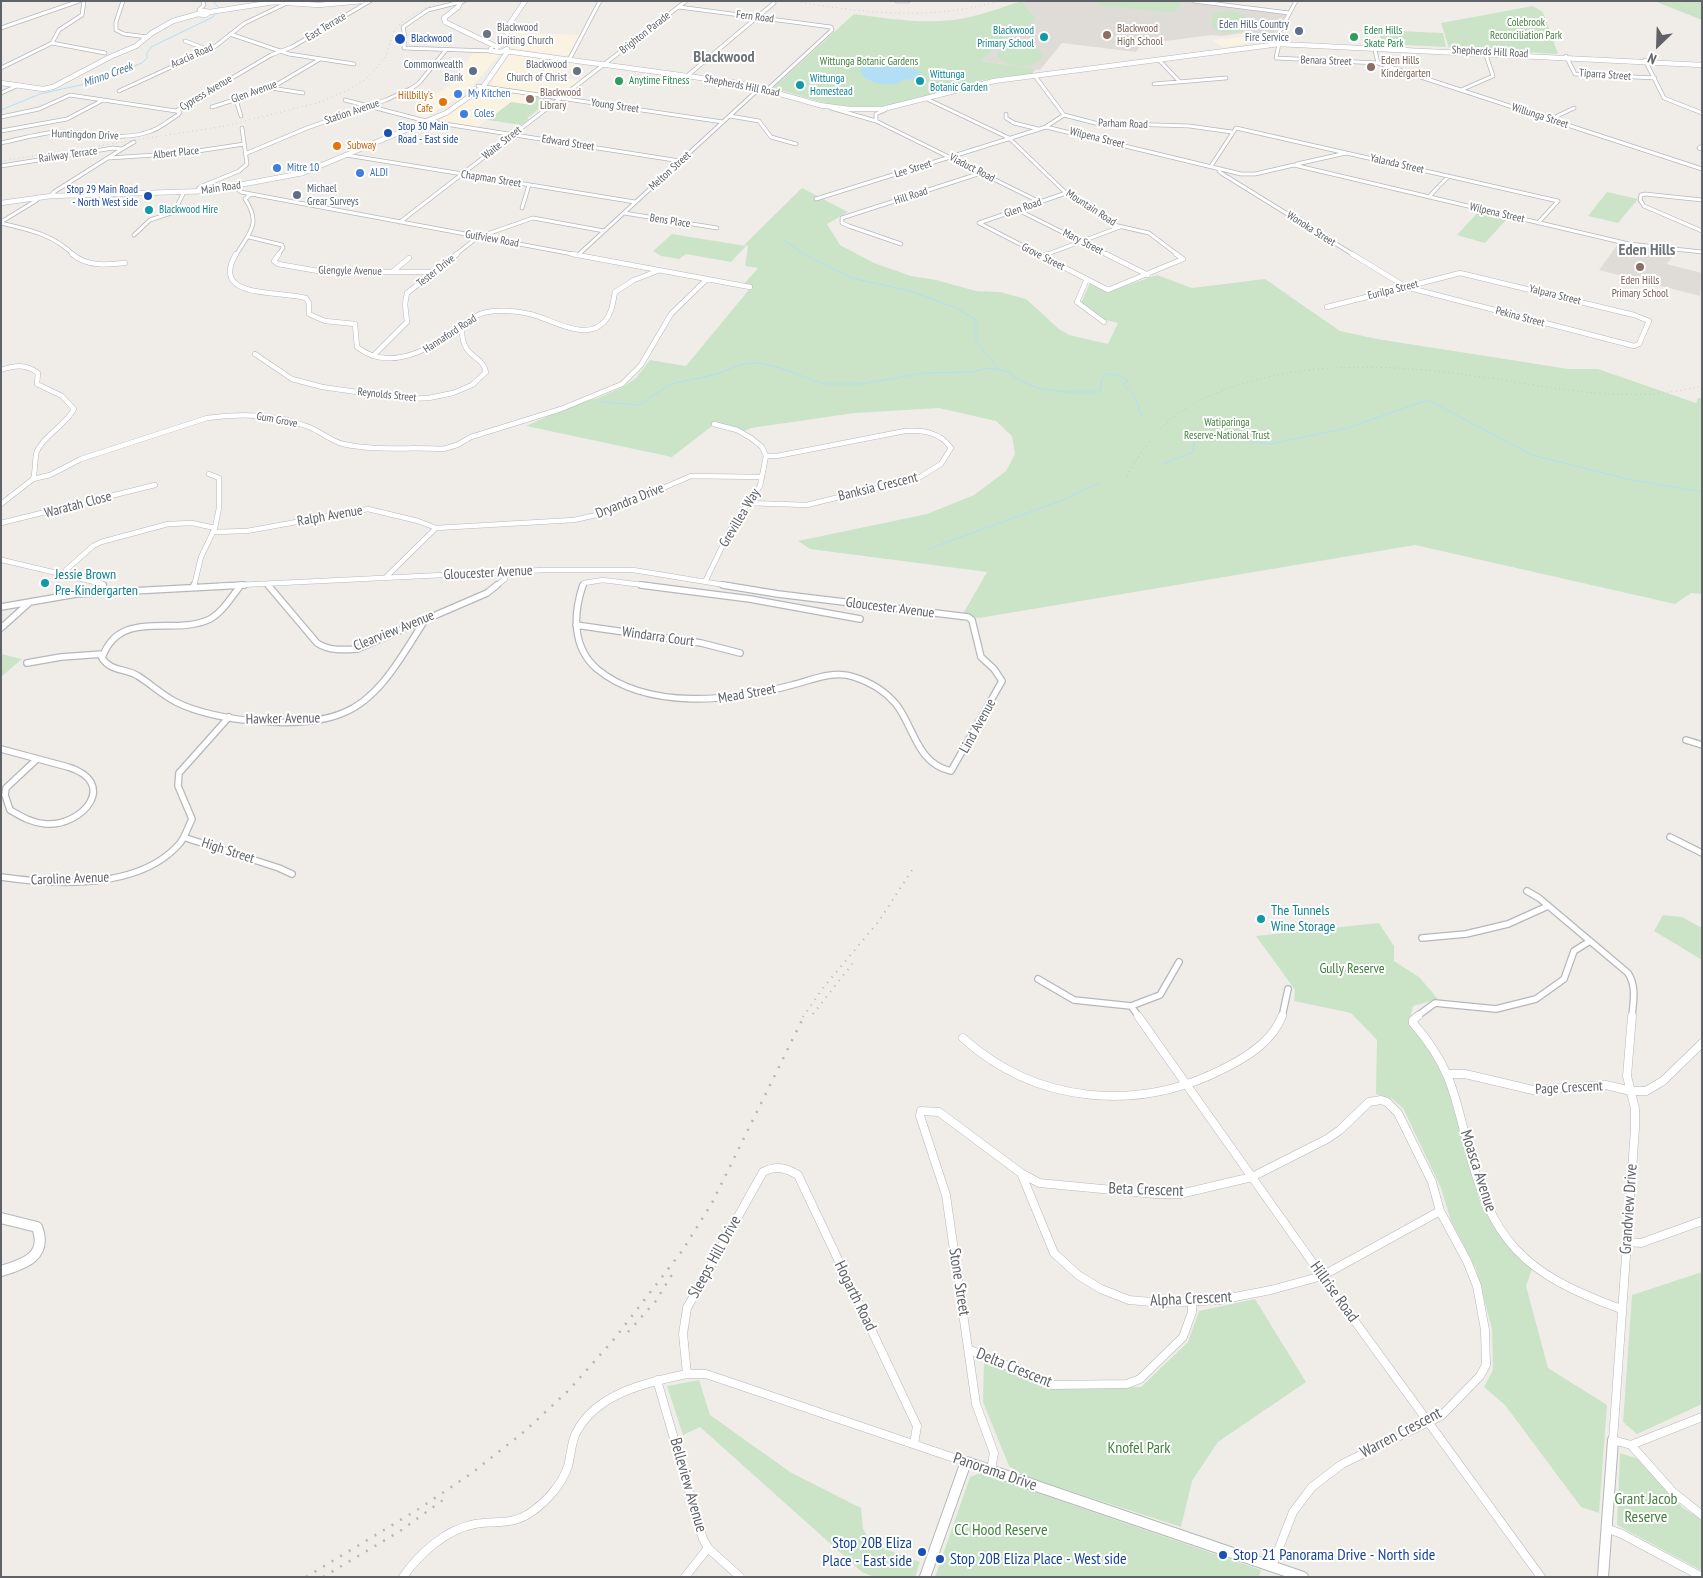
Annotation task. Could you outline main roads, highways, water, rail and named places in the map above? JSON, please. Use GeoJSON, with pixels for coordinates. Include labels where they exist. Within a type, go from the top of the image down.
{"type":"FeatureCollection","features":[{"type":"Feature","properties":{"kind":"main road"},"geometry":{"type":"LineString","coordinates":[[198,14],[205,15],[259,4],[362,1]]}},
{"type":"Feature","properties":{"kind":"main road","name":"Main Road"},"geometry":{"type":"LineString","coordinates":[[480,87],[505,49],[507,27],[525,1]]}},
{"type":"Feature","properties":{"kind":"main road"},"geometry":{"type":"LineString","coordinates":[[462,2],[444,20],[476,38],[505,49]]}},
{"type":"Feature","properties":{"kind":"main road"},"geometry":{"type":"LineString","coordinates":[[1,82],[44,89],[53,87],[110,57],[136,46],[147,36],[173,20],[203,11],[214,12]]}},
{"type":"Feature","properties":{"kind":"main road"},"geometry":{"type":"LineString","coordinates":[[476,38],[491,50],[498,52],[505,49]]}},
{"type":"Feature","properties":{"kind":"main road","name":"Shepherds Hill Road"},"geometry":{"type":"LineString","coordinates":[[505,49],[762,87],[831,108],[866,111],[886,110],[991,84],[1035,76],[1278,43],[1702,64]]}},
{"type":"Feature","properties":{"kind":"main road"},"geometry":{"type":"LineString","coordinates":[[491,50],[497,47]]}},
{"type":"Feature","properties":{"kind":"main road","name":"Shepherds Hill Road"},"geometry":{"type":"LineString","coordinates":[[505,49],[569,59]]}},
{"type":"Feature","properties":{"kind":"main road","name":"Main Road"},"geometry":{"type":"LineString","coordinates":[[1,203],[51,196],[196,192],[235,187],[303,172],[446,113],[480,87],[500,58],[498,52]]}},
{"type":"Feature","properties":{"kind":"main road","name":"Shepherds Hill Road"},"geometry":{"type":"LineString","coordinates":[[819,105],[849,109],[883,109],[929,100]]}},
{"type":"Feature","properties":{"kind":"main road"},"geometry":{"type":"LineString","coordinates":[[1,1218],[37,1227],[42,1235],[36,1254],[26,1263],[1,1271]]}},
{"type":"Feature","properties":{"kind":"main road","name":"Grandview Drive"},"geometry":{"type":"LineString","coordinates":[[1603,1577],[1613,1440]]}},
{"type":"Feature","properties":{"kind":"main road","name":"Panorama Drive"},"geometry":{"type":"LineString","coordinates":[[926,1577],[966,1462],[1303,1577]]}},
{"type":"Feature","properties":{"kind":"water"},"geometry":{"type":"Polygon","coordinates":[[[871,60],[922,72],[913,80],[901,79],[902,81],[898,83],[889,85],[875,83],[867,79],[859,71],[871,60]]]}},
{"type":"Feature","properties":{"kind":"waterway","name":"Minno Creek"},"geometry":{"type":"LineString","coordinates":[[1,110],[40,94],[89,83],[142,63],[147,58],[147,53],[151,47],[213,17],[219,8],[213,1]]}},
{"type":"Feature","properties":{"kind":"waterway"},"geometry":{"type":"LineString","coordinates":[[785,241],[805,255],[852,278],[910,291],[956,308],[976,320],[976,342],[999,369]]}},
{"type":"Feature","properties":{"kind":"waterway"},"geometry":{"type":"LineString","coordinates":[[599,402],[639,405],[671,384],[717,374],[742,364],[759,363],[780,368],[824,384],[861,384],[924,373],[972,372],[988,368],[1010,372],[1015,378],[1037,388],[1066,392],[1100,392],[1102,379],[1107,374],[1118,375],[1128,380],[1123,384],[1135,396],[1142,416]]}},
{"type":"Feature","properties":{"kind":"waterway"},"geometry":{"type":"LineString","coordinates":[[1206,435],[1271,444],[1347,428],[1428,400],[1532,455],[1631,480],[1702,492]]}},
{"type":"Feature","properties":{"kind":"waterway"},"geometry":{"type":"LineString","coordinates":[[1198,432],[1206,435]]}},
{"type":"Feature","properties":{"kind":"waterway"},"geometry":{"type":"LineString","coordinates":[[1163,464],[1193,452],[1195,438],[1206,435]]}},
{"type":"Feature","properties":{"kind":"waterway"},"geometry":{"type":"LineString","coordinates":[[928,549],[1060,501],[1099,483]]}},
{"type":"Feature","properties":{"kind":"railway"},"geometry":{"type":"LineString","coordinates":[[792,1],[845,9],[896,13],[947,11],[1000,1]]}},
{"type":"Feature","properties":{"kind":"railway"},"geometry":{"type":"LineString","coordinates":[[1669,1],[1702,19]]}},
{"type":"Feature","properties":{"kind":"railway"},"geometry":{"type":"LineString","coordinates":[[1,161],[225,126],[317,103],[346,91],[366,79],[385,58],[394,31],[399,25],[411,15],[439,2]]}},
{"type":"Feature","properties":{"kind":"railway"},"geometry":{"type":"LineString","coordinates":[[1127,476],[1150,441],[1175,416],[1190,406],[1224,390],[1277,375],[1309,370],[1373,367],[1438,371],[1603,394],[1652,394],[1702,386]]}},
{"type":"Feature","properties":{"kind":"railway"},"geometry":{"type":"LineString","coordinates":[[803,1017],[823,988],[879,921],[914,867]]}},
{"type":"Feature","properties":{"kind":"railway"},"geometry":{"type":"LineString","coordinates":[[813,1014],[853,963]]}},
{"type":"Feature","properties":{"kind":"railway"},"geometry":{"type":"LineString","coordinates":[[306,1577],[417,1510],[472,1473],[525,1431],[569,1390],[615,1338],[682,1251],[712,1203],[804,1016]]}},
{"type":"Feature","properties":{"kind":"railway"},"geometry":{"type":"LineString","coordinates":[[628,1332],[655,1302],[673,1273]]}},
{"type":"Feature","properties":{"kind":"railway"},"geometry":{"type":"LineString","coordinates":[[323,1577],[400,1531],[443,1500]]}},
{"type":"Feature","properties":{"kind":"place","name":"Eden Hills Country Fire Service"},"geometry":{"type":"Point","coordinates":[1299,31]}},
{"type":"Feature","properties":{"kind":"place","name":"Blackwood Uniting Church"},"geometry":{"type":"Point","coordinates":[487,34]}},
{"type":"Feature","properties":{"kind":"place","name":"Blackwood High School"},"geometry":{"type":"Point","coordinates":[1107,35]}},
{"type":"Feature","properties":{"kind":"place","name":"Blackwood Primary School"},"geometry":{"type":"Point","coordinates":[1044,37]}},
{"type":"Feature","properties":{"kind":"place","name":"Eden Hills Skate Park"},"geometry":{"type":"Point","coordinates":[1354,37]}},
{"type":"Feature","properties":{"kind":"place","name":"Blackwood"},"geometry":{"type":"Point","coordinates":[400,39]}},
{"type":"Feature","properties":{"kind":"place","name":"Eden Hills Kindergarten"},"geometry":{"type":"Point","coordinates":[1371,67]}},
{"type":"Feature","properties":{"kind":"place","name":"Commonwealth Bank"},"geometry":{"type":"Point","coordinates":[473,71]}},
{"type":"Feature","properties":{"kind":"place","name":"Blackwood Church of Christ"},"geometry":{"type":"Point","coordinates":[577,71]}},
{"type":"Feature","properties":{"kind":"place","name":"Anytime Fitness"},"geometry":{"type":"Point","coordinates":[619,81]}},
{"type":"Feature","properties":{"kind":"place","name":"Wittunga Botanic Garden"},"geometry":{"type":"Point","coordinates":[920,81]}},
{"type":"Feature","properties":{"kind":"place","name":"Wittunga Homestead"},"geometry":{"type":"Point","coordinates":[800,85]}},
{"type":"Feature","properties":{"kind":"place","name":"My Kitchen"},"geometry":{"type":"Point","coordinates":[458,94]}},
{"type":"Feature","properties":{"kind":"place","name":"Blackwood Library"},"geometry":{"type":"Point","coordinates":[530,99]}},
{"type":"Feature","properties":{"kind":"place","name":"Hillbilly's Cafe"},"geometry":{"type":"Point","coordinates":[443,102]}},
{"type":"Feature","properties":{"kind":"place","name":"Coles"},"geometry":{"type":"Point","coordinates":[464,114]}},
{"type":"Feature","properties":{"kind":"place","name":"Stop 30 Main Road - East side"},"geometry":{"type":"Point","coordinates":[388,133]}},
{"type":"Feature","properties":{"kind":"place","name":"Subway"},"geometry":{"type":"Point","coordinates":[337,146]}},
{"type":"Feature","properties":{"kind":"place","name":"Mitre 10"},"geometry":{"type":"Point","coordinates":[277,168]}},
{"type":"Feature","properties":{"kind":"place","name":"ALDI"},"geometry":{"type":"Point","coordinates":[360,173]}},
{"type":"Feature","properties":{"kind":"place","name":"Michael Grear Surveys"},"geometry":{"type":"Point","coordinates":[297,195]}},
{"type":"Feature","properties":{"kind":"place","name":"Stop 29 Main Road - North West side"},"geometry":{"type":"Point","coordinates":[148,196]}},
{"type":"Feature","properties":{"kind":"place","name":"Blackwood Hire"},"geometry":{"type":"Point","coordinates":[149,210]}},
{"type":"Feature","properties":{"kind":"place","name":"Eden Hills Primary School"},"geometry":{"type":"Point","coordinates":[1640,267]}},
{"type":"Feature","properties":{"kind":"place","name":"Jessie Brown Pre-Kindergarten"},"geometry":{"type":"Point","coordinates":[45,583]}},
{"type":"Feature","properties":{"kind":"place","name":"The Tunnels Wine Storage"},"geometry":{"type":"Point","coordinates":[1261,919]}},
{"type":"Feature","properties":{"kind":"place","name":"Stop 20B Eliza Place - East side"},"geometry":{"type":"Point","coordinates":[922,1552]}},
{"type":"Feature","properties":{"kind":"place","name":"Stop 21 Panorama Drive - North side"},"geometry":{"type":"Point","coordinates":[1223,1555]}},
{"type":"Feature","properties":{"kind":"place","name":"Stop 20B Eliza Place - West side"},"geometry":{"type":"Point","coordinates":[940,1559]}},
{"type":"Feature","properties":{"kind":"district","name":"Blackwood"},"geometry":{"type":"Point","coordinates":[724,57]}},
{"type":"Feature","properties":{"kind":"district","name":"Eden Hills"},"geometry":{"type":"Point","coordinates":[1647,250]}},
{"type":"Feature","properties":{"kind":"park label","name":"Colebrook Reconciliation Park"},"geometry":{"type":"Point","coordinates":[1526,29]}},
{"type":"Feature","properties":{"kind":"park label","name":"Wittunga Botanic Gardens"},"geometry":{"type":"Point","coordinates":[869,62]}},
{"type":"Feature","properties":{"kind":"park label","name":"Watiparinga Reserve-National Trust"},"geometry":{"type":"Point","coordinates":[1227,429]}},
{"type":"Feature","properties":{"kind":"park label","name":"Gully Reserve"},"geometry":{"type":"Point","coordinates":[1352,969]}},
{"type":"Feature","properties":{"kind":"park label","name":"Knofel Park"},"geometry":{"type":"Point","coordinates":[1139,1448]}},
{"type":"Feature","properties":{"kind":"park label","name":"Grant Jacob Reserve"},"geometry":{"type":"Point","coordinates":[1646,1508]}},
{"type":"Feature","properties":{"kind":"park label","name":"CC Hood Reserve"},"geometry":{"type":"Point","coordinates":[1001,1530]}}]}
